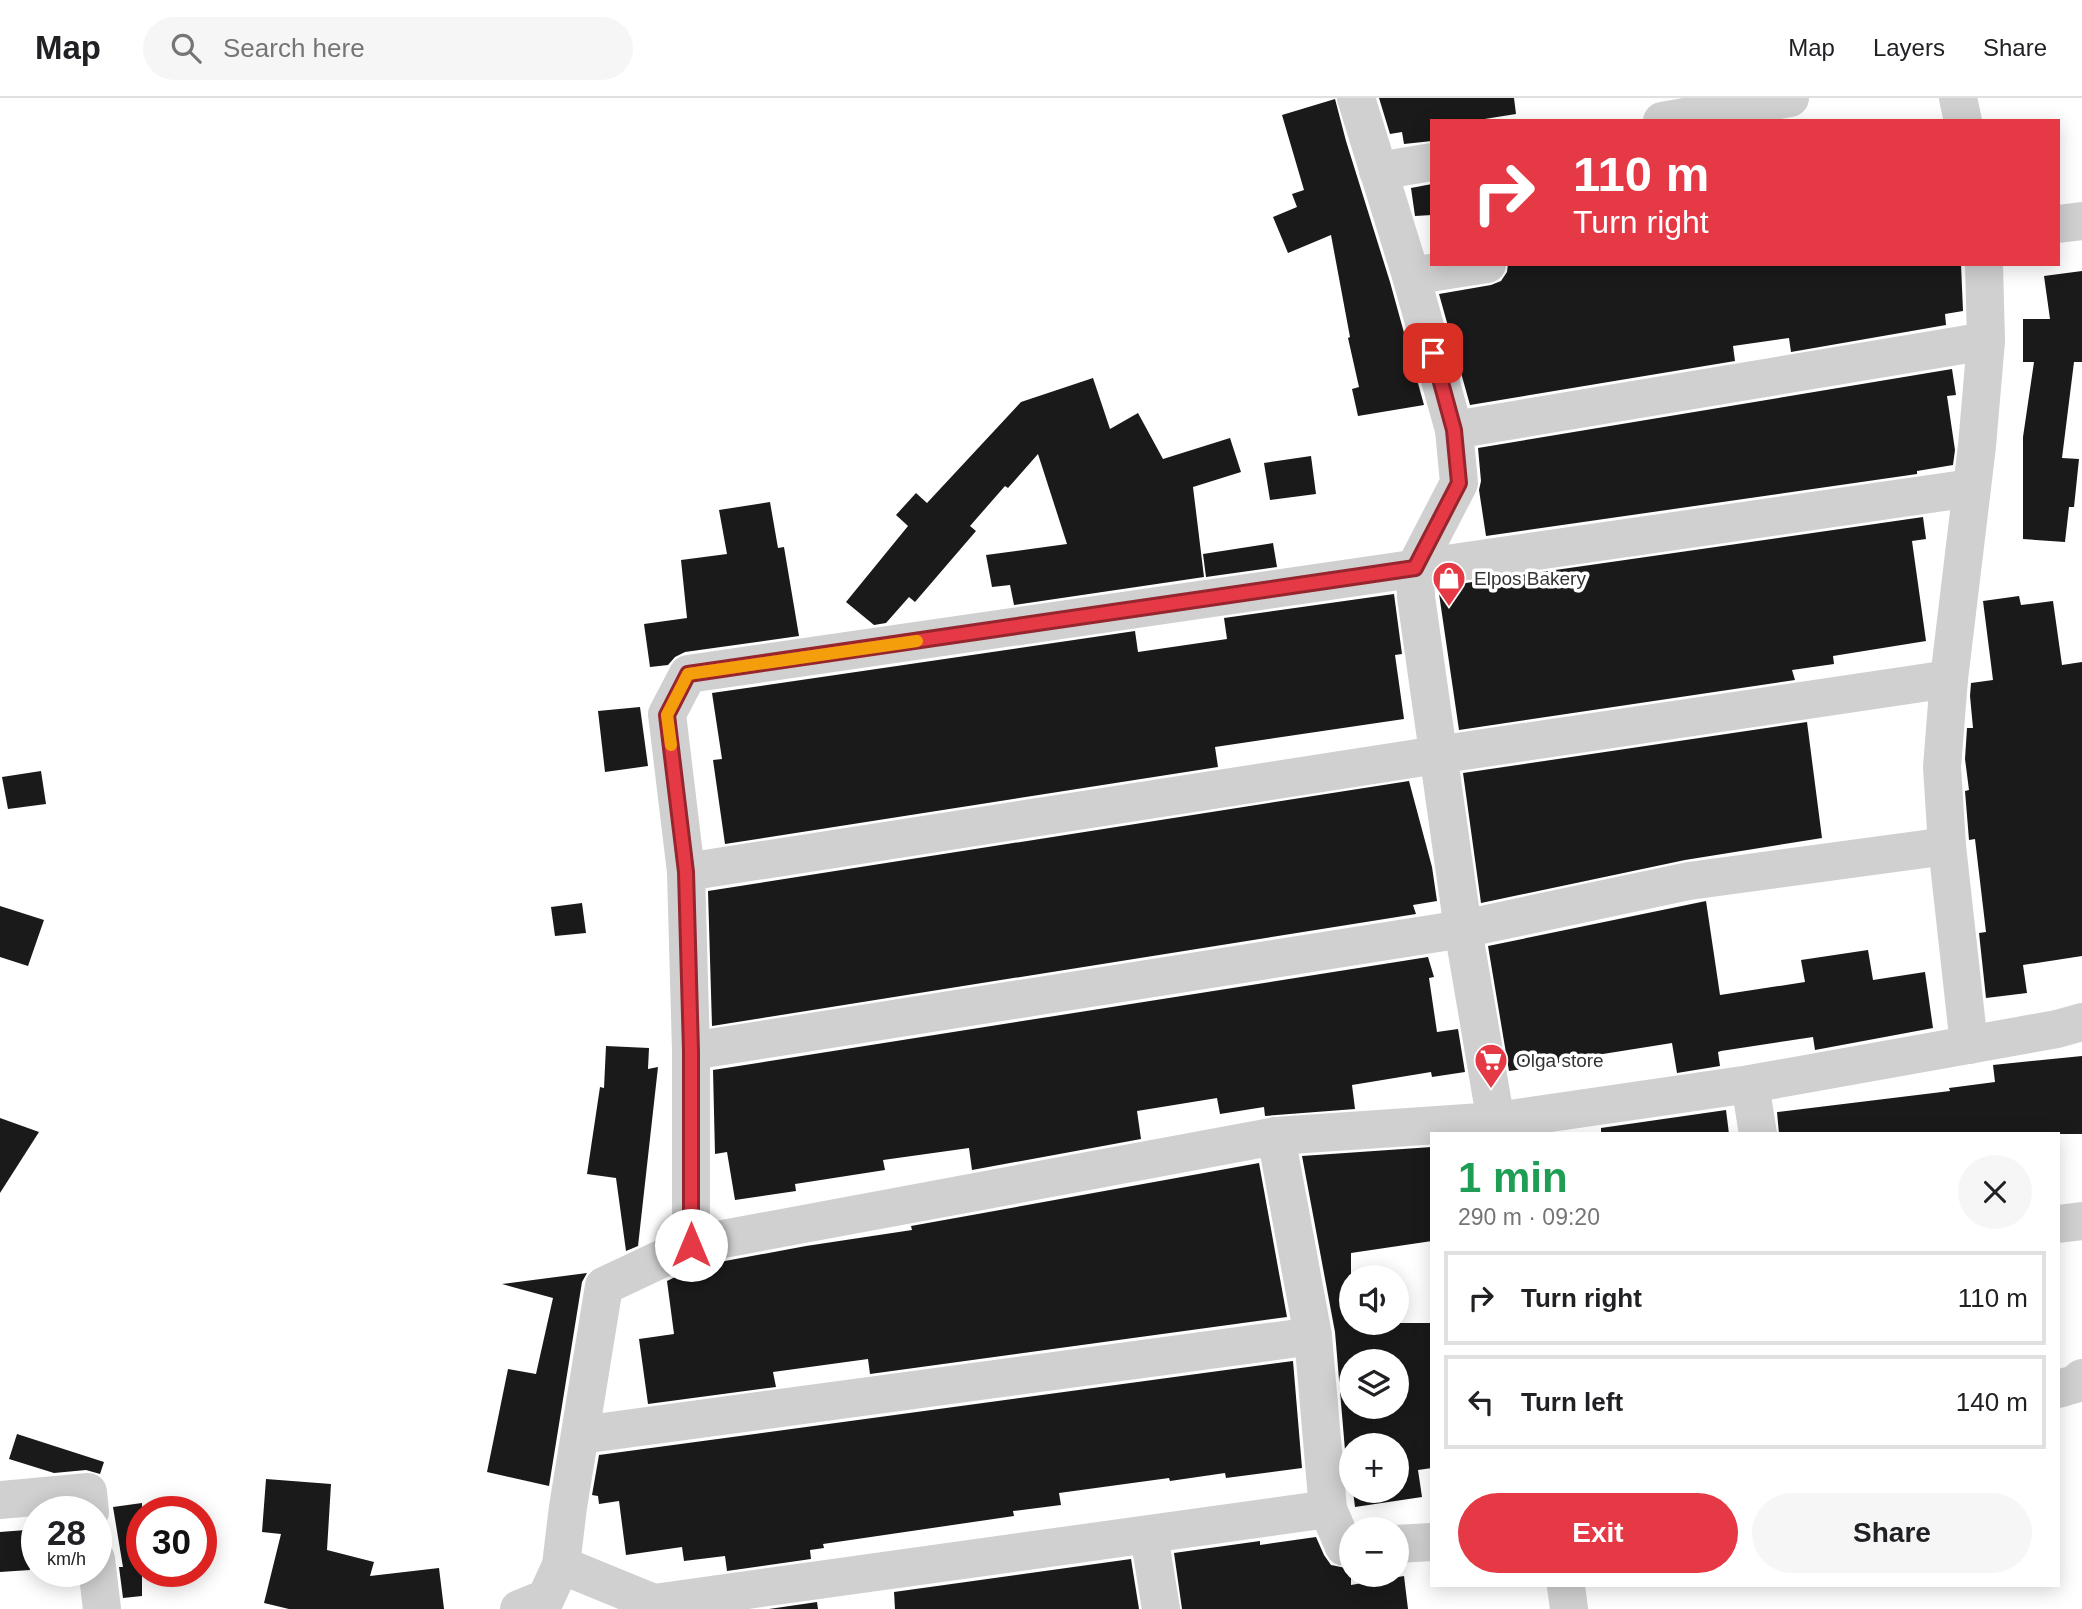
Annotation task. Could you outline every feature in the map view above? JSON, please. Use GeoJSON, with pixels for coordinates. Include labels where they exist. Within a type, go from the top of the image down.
{"type":"FeatureCollection","features":[{"type":"Feature","properties":{"kind":"street"},"geometry":{"type":"LineString","coordinates":[[1356,98],[1411,276],[1454,430],[1459,483],[1415,568],[1416,597],[1463,929],[1497,1128]]}},
{"type":"Feature","properties":{"kind":"street"},"geometry":{"type":"LineString","coordinates":[[1673,119],[1790,98]]}},
{"type":"Feature","properties":{"kind":"street"},"geometry":{"type":"LineString","coordinates":[[1958,98],[1963,119]]}},
{"type":"Feature","properties":{"kind":"street"},"geometry":{"type":"LineString","coordinates":[[1378,171],[1430,162]]}},
{"type":"Feature","properties":{"kind":"street"},"geometry":{"type":"LineString","coordinates":[[2060,224],[2082,222]]}},
{"type":"Feature","properties":{"kind":"street"},"geometry":{"type":"LineString","coordinates":[[1411,276],[1474,266]]}},
{"type":"Feature","properties":{"kind":"street"},"geometry":{"type":"LineString","coordinates":[[1969,1045],[1947,846],[1942,767],[1986,341],[1984,266]]}},
{"type":"Feature","properties":{"kind":"street"},"geometry":{"type":"LineString","coordinates":[[1454,430],[1986,341]]}},
{"type":"Feature","properties":{"kind":"street"},"geometry":{"type":"LineString","coordinates":[[691,1245],[691,1051],[686,872],[667,715],[688,674],[1971,488]]}},
{"type":"Feature","properties":{"kind":"street"},"geometry":{"type":"LineString","coordinates":[[686,872],[1437,755],[1949,679]]}},
{"type":"Feature","properties":{"kind":"street"},"geometry":{"type":"LineString","coordinates":[[691,1051],[1463,929],[1689,881],[1947,846]]}},
{"type":"Feature","properties":{"kind":"street"},"geometry":{"type":"LineString","coordinates":[[519,1609],[546,1598],[561,1565],[604,1286],[691,1245],[1276,1136],[1497,1128],[2057,1029],[2082,1021]]}},
{"type":"Feature","properties":{"kind":"street"},"geometry":{"type":"LineString","coordinates":[[1750,1084],[1758,1132]]}},
{"type":"Feature","properties":{"kind":"street"},"geometry":{"type":"LineString","coordinates":[[1276,1136],[1313,1336],[1328,1509],[1339,1535]]}},
{"type":"Feature","properties":{"kind":"street"},"geometry":{"type":"LineString","coordinates":[[2060,1224],[2082,1221]]}},
{"type":"Feature","properties":{"kind":"street"},"geometry":{"type":"LineString","coordinates":[[581,1435],[1313,1336]]}},
{"type":"Feature","properties":{"kind":"street"},"geometry":{"type":"LineString","coordinates":[[2060,1388],[2075,1384],[2082,1378]]}},
{"type":"Feature","properties":{"kind":"street"},"geometry":{"type":"LineString","coordinates":[[44,1496],[88,1492],[88,1496]]}},
{"type":"Feature","properties":{"kind":"street"},"geometry":{"type":"LineString","coordinates":[[0,1500],[21,1498]]}},
{"type":"Feature","properties":{"kind":"street"},"geometry":{"type":"LineString","coordinates":[[561,1565],[654,1602],[1328,1509]]}},
{"type":"Feature","properties":{"kind":"street"},"geometry":{"type":"LineString","coordinates":[[1149,1535],[1161,1609]]}},
{"type":"Feature","properties":{"kind":"street"},"geometry":{"type":"LineString","coordinates":[[1409,1543],[1430,1542]]}},
{"type":"Feature","properties":{"kind":"street"},"geometry":{"type":"LineString","coordinates":[[99,1587],[102,1609]]}},
{"type":"Feature","properties":{"kind":"street"},"geometry":{"type":"LineString","coordinates":[[1566,1587],[1569,1609]]}},
{"type":"Feature","properties":{"kind":"building"},"geometry":{"type":"Polygon","coordinates":[[[1379,98],[1514,98],[1516,114],[1485,119],[1430,119],[1430,141],[1404,144],[1402,132],[1390,134],[1379,98]]]}},
{"type":"Feature","properties":{"kind":"building"},"geometry":{"type":"Polygon","coordinates":[[[1335,99],[1424,405],[1358,416],[1352,389],[1359,387],[1331,235],[1288,253],[1273,217],[1297,207],[1292,194],[1304,190],[1282,115],[1335,99]]]}},
{"type":"Feature","properties":{"kind":"building"},"geometry":{"type":"Polygon","coordinates":[[[1430,184],[1430,215],[1415,216],[1411,188],[1430,184]]]}},
{"type":"Feature","properties":{"kind":"building"},"geometry":{"type":"Polygon","coordinates":[[[1508,266],[1961,266],[1963,311],[1945,314],[1946,325],[1791,352],[1789,338],[1733,346],[1735,361],[1470,405],[1439,294],[1491,285],[1501,281],[1508,266]]]}},
{"type":"Feature","properties":{"kind":"building"},"geometry":{"type":"Polygon","coordinates":[[[2082,271],[2082,362],[2074,362],[2062,458],[2079,459],[2074,507],[2069,507],[2065,542],[2023,539],[2023,437],[2034,362],[2023,362],[2023,319],[2050,319],[2044,276],[2082,271]]]}},
{"type":"Feature","properties":{"kind":"building"},"geometry":{"type":"Polygon","coordinates":[[[1952,369],[1956,395],[1947,396],[1955,450],[1953,465],[1917,471],[1917,474],[1486,536],[1479,490],[1481,481],[1478,448],[1952,369]]]}},
{"type":"Feature","properties":{"kind":"building"},"geometry":{"type":"Polygon","coordinates":[[[1093,378],[1110,429],[1138,413],[1163,459],[1230,438],[1241,472],[1193,487],[1204,577],[1014,605],[1010,585],[992,587],[986,555],[1067,544],[1038,454],[970,526],[976,531],[915,602],[909,597],[886,623],[874,625],[846,602],[908,526],[896,515],[916,493],[927,503],[1021,402],[1093,378]]]}},
{"type":"Feature","properties":{"kind":"building"},"geometry":{"type":"Polygon","coordinates":[[[1311,456],[1316,494],[1270,500],[1264,463],[1311,456]]]}},
{"type":"Feature","properties":{"kind":"building"},"geometry":{"type":"Polygon","coordinates":[[[770,502],[778,548],[784,547],[799,636],[685,652],[675,657],[668,665],[650,667],[644,624],[687,618],[681,560],[727,554],[719,510],[770,502]]]}},
{"type":"Feature","properties":{"kind":"building"},"geometry":{"type":"Polygon","coordinates":[[[1923,517],[1926,539],[1912,541],[1926,641],[1833,656],[1834,664],[1792,670],[1795,680],[1459,730],[1438,587],[1923,517]]]}},
{"type":"Feature","properties":{"kind":"building"},"geometry":{"type":"Polygon","coordinates":[[[1273,543],[1277,567],[1206,577],[1203,554],[1273,543]]]}},
{"type":"Feature","properties":{"kind":"building"},"geometry":{"type":"Polygon","coordinates":[[[1394,594],[1402,654],[1395,655],[1404,719],[1215,747],[1218,767],[725,844],[713,760],[722,759],[712,693],[1135,631],[1138,652],[1227,639],[1224,618],[1394,594]]]}},
{"type":"Feature","properties":{"kind":"building"},"geometry":{"type":"Polygon","coordinates":[[[2019,596],[2021,605],[2053,601],[2062,665],[2082,662],[2082,956],[2023,965],[2027,993],[1986,998],[1979,933],[1986,932],[1975,839],[1969,840],[1965,791],[1969,790],[1965,759],[1967,728],[1973,728],[1971,683],[1993,680],[1983,601],[2019,596]]]}},
{"type":"Feature","properties":{"kind":"building"},"geometry":{"type":"Polygon","coordinates":[[[640,707],[648,766],[605,772],[598,711],[640,707]]]}},
{"type":"Feature","properties":{"kind":"building"},"geometry":{"type":"Polygon","coordinates":[[[1807,722],[1822,838],[1685,860],[1481,903],[1463,773],[1807,722]]]}},
{"type":"Feature","properties":{"kind":"building"},"geometry":{"type":"Polygon","coordinates":[[[41,771],[46,804],[8,809],[2,777],[41,771]]]}},
{"type":"Feature","properties":{"kind":"building"},"geometry":{"type":"Polygon","coordinates":[[[1409,781],[1432,867],[1437,901],[1413,905],[1416,914],[712,1026],[708,891],[1409,781]]]}},
{"type":"Feature","properties":{"kind":"building"},"geometry":{"type":"Polygon","coordinates":[[[1706,901],[1720,995],[1805,982],[1801,960],[1868,950],[1873,980],[1925,972],[1933,1028],[1815,1050],[1813,1037],[1721,1051],[1718,1052],[1720,1066],[1677,1073],[1672,1043],[1509,1071],[1488,946],[1706,901]]]}},
{"type":"Feature","properties":{"kind":"building"},"geometry":{"type":"Polygon","coordinates":[[[582,903],[586,933],[555,936],[551,907],[582,903]]]}},
{"type":"Feature","properties":{"kind":"building"},"geometry":{"type":"Polygon","coordinates":[[[0,906],[44,920],[28,966],[0,957],[0,906]]]}},
{"type":"Feature","properties":{"kind":"building"},"geometry":{"type":"Polygon","coordinates":[[[1428,957],[1434,977],[1429,978],[1437,1032],[1458,1029],[1465,1072],[1432,1077],[1431,1072],[1352,1085],[1355,1109],[1265,1116],[1264,1107],[1220,1114],[1217,1098],[1137,1111],[1141,1139],[972,1170],[969,1148],[883,1160],[885,1170],[795,1184],[796,1191],[735,1200],[727,1152],[715,1154],[713,1070],[1428,957]]]}},
{"type":"Feature","properties":{"kind":"building"},"geometry":{"type":"Polygon","coordinates":[[[606,1046],[649,1048],[648,1069],[658,1067],[638,1246],[626,1251],[616,1178],[587,1174],[600,1087],[604,1088],[606,1046]]]}},
{"type":"Feature","properties":{"kind":"building"},"geometry":{"type":"Polygon","coordinates":[[[2082,1056],[2082,1134],[1779,1132],[1777,1112],[1950,1091],[1949,1088],[1995,1082],[1993,1065],[2082,1056]]]}},
{"type":"Feature","properties":{"kind":"building"},"geometry":{"type":"Polygon","coordinates":[[[1726,1110],[1729,1132],[1601,1132],[1601,1128],[1726,1110]]]}},
{"type":"Feature","properties":{"kind":"building"},"geometry":{"type":"Polygon","coordinates":[[[0,1118],[39,1132],[0,1193],[0,1118]]]}},
{"type":"Feature","properties":{"kind":"building"},"geometry":{"type":"Polygon","coordinates":[[[1430,1147],[1430,1241],[1351,1253],[1351,1265],[1339,1265],[1339,1335],[1409,1335],[1409,1323],[1430,1323],[1430,1468],[1418,1470],[1422,1497],[1409,1499],[1409,1433],[1344,1433],[1342,1419],[1409,1419],[1409,1349],[1339,1349],[1339,1379],[1335,1332],[1302,1156],[1430,1147]]]}},
{"type":"Feature","properties":{"kind":"building"},"geometry":{"type":"Polygon","coordinates":[[[1259,1163],[1287,1317],[870,1374],[868,1359],[773,1372],[776,1387],[648,1404],[639,1339],[674,1334],[667,1281],[698,1266],[912,1230],[911,1226],[1259,1163]]]}},
{"type":"Feature","properties":{"kind":"building"},"geometry":{"type":"Polygon","coordinates":[[[587,1273],[582,1282],[549,1486],[487,1472],[508,1369],[536,1374],[553,1298],[502,1284],[587,1273]]]}},
{"type":"Feature","properties":{"kind":"building"},"geometry":{"type":"Polygon","coordinates":[[[1293,1361],[1302,1468],[1226,1478],[1225,1473],[1170,1481],[1169,1478],[1059,1493],[1061,1505],[1013,1511],[1014,1516],[823,1544],[824,1548],[810,1550],[811,1559],[727,1571],[725,1556],[684,1561],[682,1547],[626,1555],[619,1501],[599,1504],[598,1496],[592,1495],[599,1455],[1293,1361]]]}},
{"type":"Feature","properties":{"kind":"building"},"geometry":{"type":"Polygon","coordinates":[[[17,1434],[104,1462],[100,1474],[86,1470],[54,1473],[9,1459],[17,1434]]]}},
{"type":"Feature","properties":{"kind":"building"},"geometry":{"type":"Polygon","coordinates":[[[266,1479],[331,1484],[327,1550],[374,1562],[370,1576],[439,1568],[444,1609],[289,1609],[264,1603],[281,1534],[262,1532],[266,1479]]]}},
{"type":"Feature","properties":{"kind":"building"},"geometry":{"type":"Polygon","coordinates":[[[1354,1503],[1382,1503],[1355,1507],[1354,1503]]]}},
{"type":"Feature","properties":{"kind":"building"},"geometry":{"type":"Polygon","coordinates":[[[126,1505],[126,1587],[142,1587],[142,1596],[123,1598],[119,1567],[123,1567],[113,1507],[126,1505]]]}},
{"type":"Feature","properties":{"kind":"building"},"geometry":{"type":"Polygon","coordinates":[[[21,1530],[21,1571],[0,1572],[0,1532],[21,1530]]]}},
{"type":"Feature","properties":{"kind":"building"},"geometry":{"type":"Polygon","coordinates":[[[1316,1537],[1331,1565],[1339,1567],[1339,1587],[1405,1587],[1408,1609],[1182,1609],[1174,1553],[1260,1541],[1260,1545],[1316,1537]]]}},
{"type":"Feature","properties":{"kind":"building"},"geometry":{"type":"Polygon","coordinates":[[[1131,1559],[1139,1609],[895,1609],[894,1592],[1131,1559]]]}},
{"type":"Feature","properties":{"kind":"building"},"geometry":{"type":"Polygon","coordinates":[[[817,1602],[818,1609],[769,1609],[817,1602]]]}},
{"type":"Feature","properties":{"kind":"slow traffic"},"geometry":{"type":"LineString","coordinates":[[671,745],[667,715],[688,674],[917,641]]}},
{"type":"Feature","properties":{"kind":"place","name":"Elpos Bakery"},"geometry":{"type":"Point","coordinates":[1449,608]}},
{"type":"Feature","properties":{"kind":"place","name":"Olga store"},"geometry":{"type":"Point","coordinates":[1491,1090]}},
{"type":"Feature","properties":{"kind":"route"},"geometry":{"type":"LineString","coordinates":[[691,1245],[691,1051],[686,872],[667,715],[688,674],[1415,568],[1459,483],[1454,430],[1433,353]]}}]}
